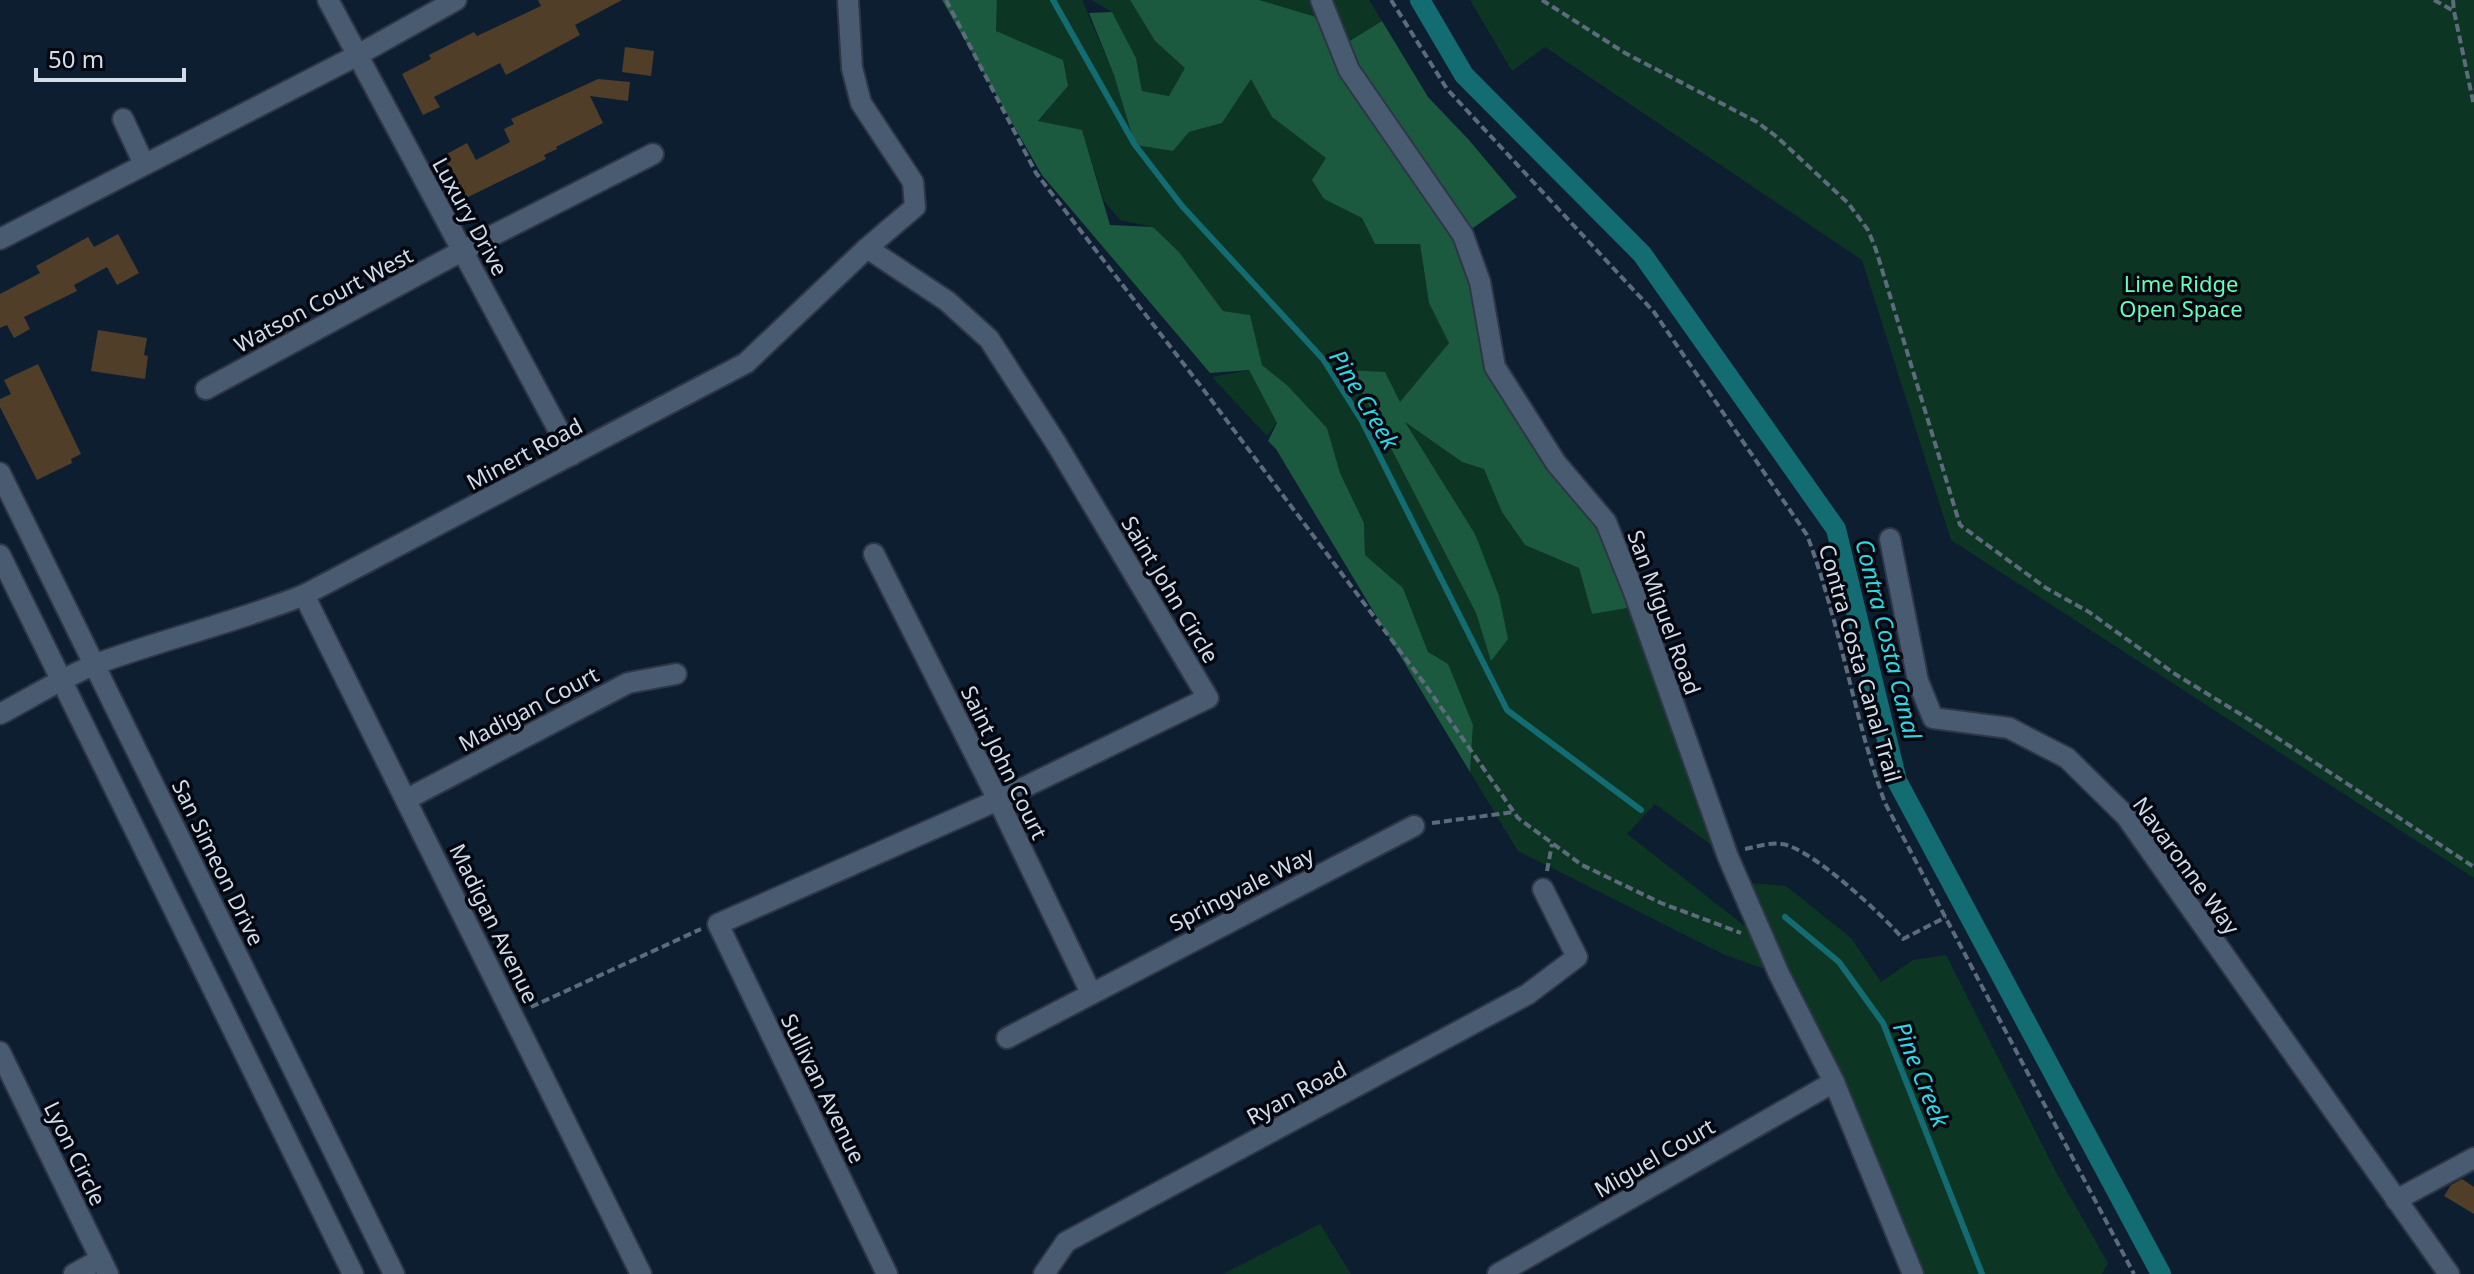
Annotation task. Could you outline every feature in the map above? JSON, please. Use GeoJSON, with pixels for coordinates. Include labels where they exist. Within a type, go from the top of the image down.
{"type":"FeatureCollection","features":[{"type":"Feature","properties":{"kind":"street","name":"Luxury Drive"},"geometry":{"type":"LineString","coordinates":[[328,0],[572,455]]}},
{"type":"Feature","properties":{"kind":"street"},"geometry":{"type":"LineString","coordinates":[[0,239],[356,56],[456,0]]}},
{"type":"Feature","properties":{"kind":"street","name":"Minert Road"},"geometry":{"type":"LineString","coordinates":[[0,714],[96,665],[304,595],[746,363],[867,248],[915,207],[913,182],[861,103],[852,68],[848,0]]}},
{"type":"Feature","properties":{"kind":"street","name":"San Miguel Road"},"geometry":{"type":"LineString","coordinates":[[1321,0],[1349,70],[1463,235],[1480,282],[1495,367],[1556,463],[1606,522],[1728,857],[1779,974],[1834,1082],[1913,1274]]}},
{"type":"Feature","properties":{"kind":"street"},"geometry":{"type":"LineString","coordinates":[[123,119],[144,164]]}},
{"type":"Feature","properties":{"kind":"street","name":"Watson Court West"},"geometry":{"type":"LineString","coordinates":[[206,389],[462,251],[653,154]]}},
{"type":"Feature","properties":{"kind":"street","name":"Saint John Circle"},"geometry":{"type":"LineString","coordinates":[[718,924],[998,800],[1208,698],[1056,443],[989,339],[947,301],[867,248]]}},
{"type":"Feature","properties":{"kind":"street","name":"San Simeon Drive"},"geometry":{"type":"LineString","coordinates":[[0,473],[394,1274]]}},
{"type":"Feature","properties":{"kind":"street","name":"Navaronne Way"},"geometry":{"type":"LineString","coordinates":[[1890,539],[1918,681],[1933,718],[2009,728],[2067,758],[2126,816],[2449,1274]]}},
{"type":"Feature","properties":{"kind":"street","name":"Saint John Court"},"geometry":{"type":"LineString","coordinates":[[874,554],[1091,993]]}},
{"type":"Feature","properties":{"kind":"street"},"geometry":{"type":"LineString","coordinates":[[0,555],[353,1274]]}},
{"type":"Feature","properties":{"kind":"street","name":"Madigan Avenue"},"geometry":{"type":"LineString","coordinates":[[304,595],[641,1274]]}},
{"type":"Feature","properties":{"kind":"street","name":"Madigan Court"},"geometry":{"type":"LineString","coordinates":[[407,799],[628,683],[676,674]]}},
{"type":"Feature","properties":{"kind":"street","name":"Springvale Way"},"geometry":{"type":"LineString","coordinates":[[1007,1038],[1414,826]]}},
{"type":"Feature","properties":{"kind":"street","name":"Ryan Road"},"geometry":{"type":"LineString","coordinates":[[1044,1274],[1066,1242],[1528,994],[1577,957],[1543,889]]}},
{"type":"Feature","properties":{"kind":"street","name":"Sullivan Avenue"},"geometry":{"type":"LineString","coordinates":[[718,924],[887,1274]]}},
{"type":"Feature","properties":{"kind":"street","name":"Lyon Circle"},"geometry":{"type":"LineString","coordinates":[[0,1052],[105,1266]]}},
{"type":"Feature","properties":{"kind":"street","name":"Miguel Court"},"geometry":{"type":"LineString","coordinates":[[1498,1274],[1834,1082]]}},
{"type":"Feature","properties":{"kind":"street"},"geometry":{"type":"LineString","coordinates":[[288,1141],[321,1123]]}},
{"type":"Feature","properties":{"kind":"street"},"geometry":{"type":"LineString","coordinates":[[2396,1200],[2474,1158]]}},
{"type":"Feature","properties":{"kind":"street"},"geometry":{"type":"LineString","coordinates":[[74,1274],[105,1266]]}},
{"type":"Feature","properties":{"kind":"path"},"geometry":{"type":"LineString","coordinates":[[946,0],[1036,173],[1351,585],[1518,818],[1582,865],[1661,903],[1766,943]]}},
{"type":"Feature","properties":{"kind":"path","name":"Contra Costa Canal Trail"},"geometry":{"type":"LineString","coordinates":[[1391,0],[1447,89],[1654,312],[1807,535],[1819,566],[1866,751],[1885,803],[2134,1274]]}},
{"type":"Feature","properties":{"kind":"path"},"geometry":{"type":"LineString","coordinates":[[1542,0],[1625,53],[1757,122],[1793,150],[1857,213],[1876,250],[1960,525],[2046,588],[2089,612],[2175,674],[2474,867]]}},
{"type":"Feature","properties":{"kind":"path"},"geometry":{"type":"LineString","coordinates":[[2434,0],[2454,11]]}},
{"type":"Feature","properties":{"kind":"path"},"geometry":{"type":"LineString","coordinates":[[2453,0],[2474,106]]}},
{"type":"Feature","properties":{"kind":"path"},"geometry":{"type":"LineString","coordinates":[[1414,826],[1514,812]]}},
{"type":"Feature","properties":{"kind":"path"},"geometry":{"type":"LineString","coordinates":[[1543,889],[1552,844]]}},
{"type":"Feature","properties":{"kind":"path"},"geometry":{"type":"LineString","coordinates":[[1728,857],[1743,850],[1774,844],[1783,844],[1802,852],[1888,921],[1903,939],[1946,917]]}},
{"type":"Feature","properties":{"kind":"path"},"geometry":{"type":"LineString","coordinates":[[513,1015],[693,932],[718,924]]}},
{"type":"Feature","properties":{"kind":"green space"},"geometry":{"type":"Polygon","coordinates":[[[942,0],[997,0],[996,31],[1063,60],[1068,86],[1038,121],[1082,130],[1110,225],[1153,227],[1179,252],[1223,311],[1250,315],[1262,365],[1288,386],[1327,428],[1340,473],[1364,523],[1365,555],[1403,588],[1428,652],[1448,664],[1473,725],[1470,772],[1276,449],[1268,441],[1277,423],[1249,370],[1210,373],[1042,175],[942,0]]]}},
{"type":"Feature","properties":{"kind":"green space"},"geometry":{"type":"Polygon","coordinates":[[[997,0],[1082,0],[1114,75],[1135,145],[1173,151],[1189,132],[1222,123],[1251,78],[1272,117],[1327,158],[1324,199],[1362,218],[1375,244],[1420,244],[1429,303],[1449,343],[1400,403],[1385,373],[1345,370],[1361,390],[1476,613],[1491,660],[1475,534],[1403,421],[1462,462],[1485,469],[1502,512],[1525,545],[1579,568],[1592,614],[1639,606],[1728,857],[1655,804],[1627,834],[1764,941],[1737,882],[1786,886],[1851,938],[1881,982],[1913,960],[1946,955],[2056,1172],[2108,1263],[2102,1274],[1913,1274],[1779,974],[1725,955],[1518,851],[1470,772],[1473,725],[1428,652],[1403,588],[1365,555],[1364,523],[1340,473],[1327,428],[1288,386],[1262,365],[1250,315],[1223,311],[1179,252],[1153,227],[1120,220],[1104,201],[1082,131],[1038,122],[1068,86],[996,31],[997,0]]]}},
{"type":"Feature","properties":{"kind":"green space"},"geometry":{"type":"Polygon","coordinates":[[[1092,0],[1130,0],[1155,41],[1186,68],[1170,96],[1142,91],[1136,58],[1112,12],[1092,0]]]}},
{"type":"Feature","properties":{"kind":"green space"},"geometry":{"type":"Polygon","coordinates":[[[1130,0],[1259,0],[1329,21],[1340,47],[1382,21],[1428,97],[1517,197],[1463,235],[1500,375],[1606,522],[1639,606],[1592,614],[1579,568],[1525,545],[1502,512],[1484,469],[1462,462],[1405,422],[1475,534],[1499,596],[1508,639],[1491,661],[1476,613],[1361,390],[1345,370],[1385,372],[1400,402],[1449,343],[1429,303],[1420,244],[1375,244],[1362,218],[1324,199],[1312,180],[1326,158],[1272,117],[1251,79],[1222,123],[1189,132],[1173,151],[1135,145],[1114,75],[1089,13],[1112,12],[1136,58],[1142,91],[1169,96],[1185,68],[1155,41],[1130,0]]]}},
{"type":"Feature","properties":{"kind":"green space"},"geometry":{"type":"Polygon","coordinates":[[[1259,0],[1369,0],[1382,21],[1339,47],[1259,0]]]}},
{"type":"Feature","properties":{"kind":"green space","name":"Lime Ridge Open Space"},"geometry":{"type":"Polygon","coordinates":[[[1470,0],[2474,0],[2474,878],[1951,540],[1862,260],[1545,47],[1512,71],[1470,0]]]}},
{"type":"Feature","properties":{"kind":"green space"},"geometry":{"type":"Polygon","coordinates":[[[1249,370],[1277,423],[1267,436],[1212,377],[1249,370]]]}},
{"type":"Feature","properties":{"kind":"green space"},"geometry":{"type":"Polygon","coordinates":[[[1320,1224],[1351,1274],[1223,1274],[1320,1224]]]}},
{"type":"Feature","properties":{"kind":"building"},"geometry":{"type":"Polygon","coordinates":[[[538,0],[622,0],[575,25],[580,35],[506,75],[500,63],[434,97],[440,107],[423,115],[402,74],[431,59],[429,55],[474,32],[477,36],[541,6],[538,0]]]}},
{"type":"Feature","properties":{"kind":"building"},"geometry":{"type":"Polygon","coordinates":[[[625,47],[654,51],[651,76],[622,72],[625,47]]]}},
{"type":"Feature","properties":{"kind":"building"},"geometry":{"type":"Polygon","coordinates":[[[598,79],[630,82],[628,101],[590,96],[603,123],[556,147],[544,155],[546,159],[466,198],[443,156],[467,143],[476,160],[510,142],[504,129],[514,124],[511,119],[598,79]]]}},
{"type":"Feature","properties":{"kind":"building"},"geometry":{"type":"Polygon","coordinates":[[[118,234],[139,273],[117,285],[107,267],[74,285],[77,291],[24,317],[30,329],[14,338],[7,325],[0,328],[0,294],[40,273],[36,266],[88,237],[94,247],[118,234]]]}},
{"type":"Feature","properties":{"kind":"building"},"geometry":{"type":"Polygon","coordinates":[[[98,330],[147,338],[145,379],[91,371],[98,330]]]}},
{"type":"Feature","properties":{"kind":"building"},"geometry":{"type":"Polygon","coordinates":[[[38,364],[81,454],[71,459],[72,463],[37,480],[0,407],[0,399],[11,394],[4,380],[38,364]]]}},
{"type":"Feature","properties":{"kind":"building"},"geometry":{"type":"Polygon","coordinates":[[[2462,1179],[2474,1187],[2474,1214],[2444,1196],[2451,1185],[2462,1179]]]}},
{"type":"Feature","properties":{"kind":"waterway","name":"Pine Creek"},"geometry":{"type":"LineString","coordinates":[[1053,0],[1135,145],[1182,206],[1323,359],[1362,421],[1507,710],[1641,810]]}},
{"type":"Feature","properties":{"kind":"waterway","name":"Contra Costa Canal"},"geometry":{"type":"LineString","coordinates":[[1420,0],[1464,75],[1642,254],[1836,529],[1897,781],[2161,1274]]}},
{"type":"Feature","properties":{"kind":"waterway","name":"Pine Creek"},"geometry":{"type":"LineString","coordinates":[[1785,917],[1839,962],[1883,1023],[1982,1274]]}}]}
